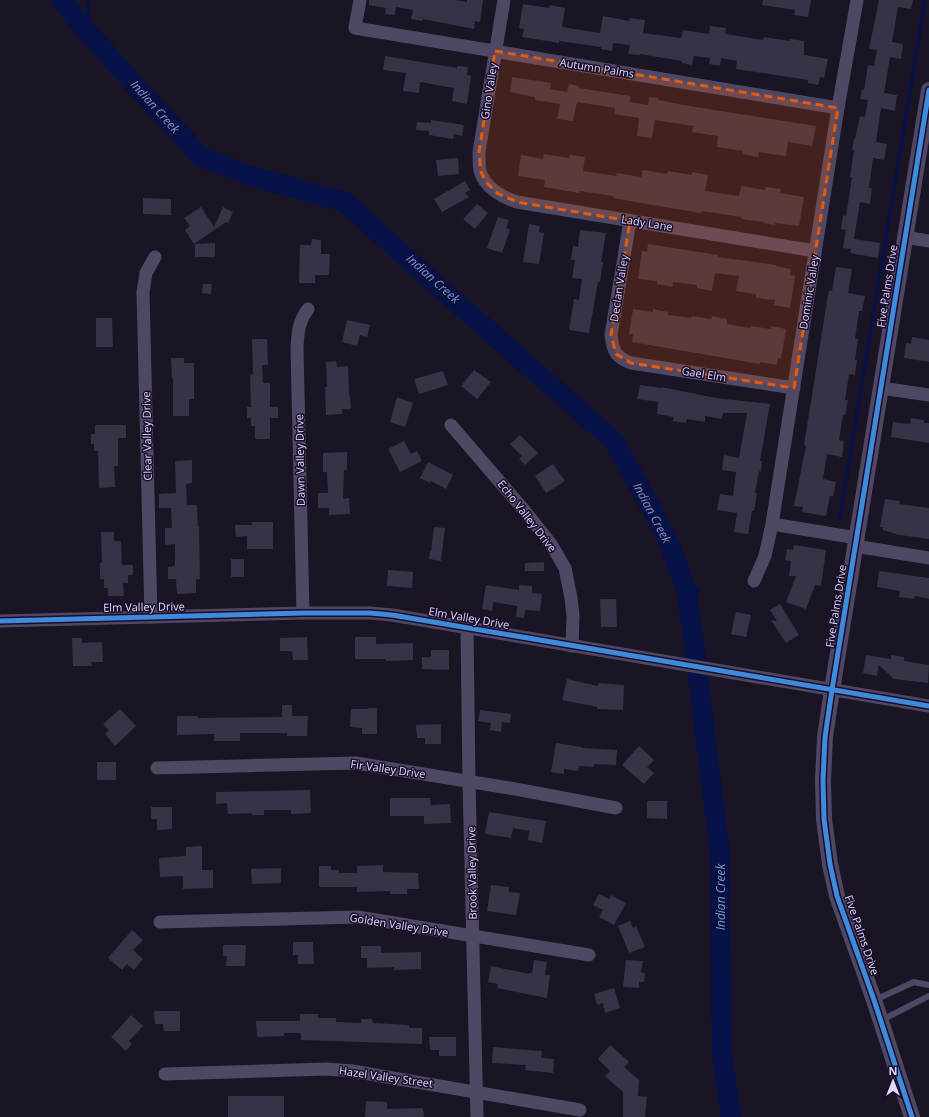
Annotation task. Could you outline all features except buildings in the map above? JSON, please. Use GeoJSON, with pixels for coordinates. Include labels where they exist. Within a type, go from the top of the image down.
{"type":"FeatureCollection","features":[{"type":"Feature","properties":{"kind":"street","name":"Autumn Palms"},"geometry":{"type":"LineString","coordinates":[[360,0],[355,28],[838,108]]}},
{"type":"Feature","properties":{"kind":"street","name":"Gino Valley"},"geometry":{"type":"LineString","coordinates":[[486,182],[480,172],[479,152],[504,0]]}},
{"type":"Feature","properties":{"kind":"street","name":"Dominic Valley"},"geometry":{"type":"LineString","coordinates":[[754,581],[765,556],[772,524],[838,108],[857,0]]}},
{"type":"Feature","properties":{"kind":"street","name":"Five Palms Drive"},"geometry":{"type":"LineString","coordinates":[[912,1117],[874,1000],[837,896],[830,864],[824,819],[823,780],[825,737],[832,690],[929,90]]}},
{"type":"Feature","properties":{"kind":"street","name":"Lady Lane"},"geometry":{"type":"LineString","coordinates":[[486,182],[497,193],[507,199],[517,202],[815,250]]}},
{"type":"Feature","properties":{"kind":"street","name":"Declan Valley"},"geometry":{"type":"LineString","coordinates":[[616,354],[613,346],[612,335],[630,221]]}},
{"type":"Feature","properties":{"kind":"street"},"geometry":{"type":"LineString","coordinates":[[905,237],[929,241]]}},
{"type":"Feature","properties":{"kind":"street","name":"Clear Valley Drive"},"geometry":{"type":"LineString","coordinates":[[151,617],[144,292],[146,274],[155,257]]}},
{"type":"Feature","properties":{"kind":"street","name":"Dawn Valley Drive"},"geometry":{"type":"LineString","coordinates":[[303,613],[297,348],[299,328],[302,318],[308,309]]}},
{"type":"Feature","properties":{"kind":"street","name":"Gael Elm"},"geometry":{"type":"LineString","coordinates":[[616,354],[622,360],[631,363],[794,388]]}},
{"type":"Feature","properties":{"kind":"street"},"geometry":{"type":"LineString","coordinates":[[881,388],[929,395]]}},
{"type":"Feature","properties":{"kind":"street","name":"Echo Valley Drive"},"geometry":{"type":"LineString","coordinates":[[451,425],[552,544],[565,568],[571,598],[573,616],[572,646]]}},
{"type":"Feature","properties":{"kind":"street"},"geometry":{"type":"LineString","coordinates":[[772,524],[929,558]]}},
{"type":"Feature","properties":{"kind":"street","name":"Elm Valley Drive"},"geometry":{"type":"LineString","coordinates":[[0,621],[303,613],[370,613],[392,615],[929,706]]}},
{"type":"Feature","properties":{"kind":"street","name":"Brook Valley Drive"},"geometry":{"type":"LineString","coordinates":[[467,628],[477,1117]]}},
{"type":"Feature","properties":{"kind":"street","name":"Fir Valley Drive"},"geometry":{"type":"LineString","coordinates":[[157,768],[356,763],[521,790],[616,808]]}},
{"type":"Feature","properties":{"kind":"street","name":"Golden Valley Drive"},"geometry":{"type":"LineString","coordinates":[[160,922],[358,917],[589,955]]}},
{"type":"Feature","properties":{"kind":"street","name":"Hazel Valley Street"},"geometry":{"type":"LineString","coordinates":[[166,1074],[327,1069],[352,1071],[477,1091],[580,1110]]}},
{"type":"Feature","properties":{"kind":"lane"},"geometry":{"type":"LineString","coordinates":[[874,1000],[914,982],[929,985]]}},
{"type":"Feature","properties":{"kind":"lane"},"geometry":{"type":"LineString","coordinates":[[881,1021],[929,996]]}},
{"type":"Feature","properties":{"kind":"highlighted area"},"geometry":{"type":"Polygon","coordinates":[[[495,51],[838,108],[794,388],[631,363],[616,354],[611,335],[630,221],[517,202],[497,193],[486,182],[481,172],[479,152],[495,51]]]}},
{"type":"Feature","properties":{"kind":"waterway","name":"Indian Creek"},"geometry":{"type":"LineString","coordinates":[[62,0],[89,34],[200,156],[247,175],[345,202],[613,440],[652,509],[670,545],[687,593],[696,658]]}},
{"type":"Feature","properties":{"kind":"waterway"},"geometry":{"type":"LineString","coordinates":[[88,0],[89,34]]}},
{"type":"Feature","properties":{"kind":"waterway"},"geometry":{"type":"LineString","coordinates":[[840,517],[925,0]]}},
{"type":"Feature","properties":{"kind":"waterway"},"geometry":{"type":"LineString","coordinates":[[687,593],[700,589]]}},
{"type":"Feature","properties":{"kind":"waterway","name":"Indian Creek"},"geometry":{"type":"LineString","coordinates":[[698,677],[720,854],[722,1054],[731,1117]]}},
{"type":"Feature","properties":{"kind":"cycle path"},"geometry":{"type":"LineString","coordinates":[[912,1117],[874,1000],[837,896],[830,864],[824,819],[823,780],[825,737],[832,690],[929,90]]}},
{"type":"Feature","properties":{"kind":"cycle path"},"geometry":{"type":"LineString","coordinates":[[0,621],[303,613],[370,613],[392,615],[929,706]]}}]}
